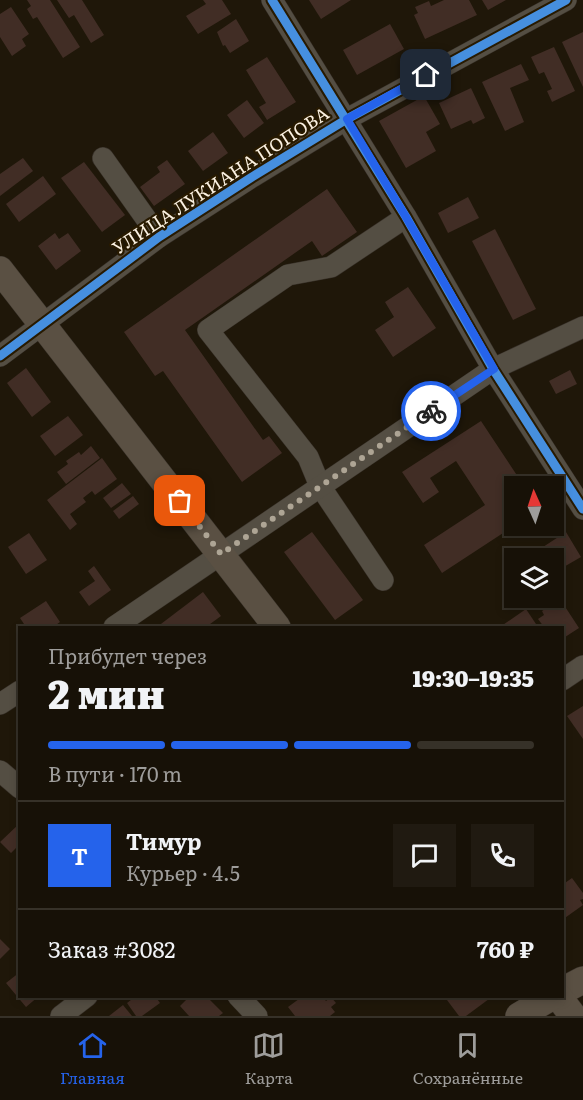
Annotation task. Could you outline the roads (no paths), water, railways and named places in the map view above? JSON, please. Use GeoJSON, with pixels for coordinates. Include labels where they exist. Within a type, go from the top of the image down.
{"type":"FeatureCollection","features":[{"type":"Feature","properties":{"kind":"main road"},"geometry":{"type":"LineString","coordinates":[[0,270],[276,626]]}},
{"type":"Feature","properties":{"kind":"main road"},"geometry":{"type":"LineString","coordinates":[[564,990],[583,980]]}},
{"type":"Feature","properties":{"kind":"main road"},"geometry":{"type":"LineString","coordinates":[[519,1016],[551,998]]}},
{"type":"Feature","properties":{"kind":"main road"},"geometry":{"type":"LineString","coordinates":[[557,998],[573,1016]]}},
{"type":"Feature","properties":{"kind":"street"},"geometry":{"type":"LineString","coordinates":[[272,0],[406,217],[494,369],[583,509]]}},
{"type":"Feature","properties":{"kind":"street","name":"УЛИЦА ЛУКИАНА ПОПОВА"},"geometry":{"type":"LineString","coordinates":[[0,356],[159,237],[347,119],[566,0]]}},
{"type":"Feature","properties":{"kind":"street"},"geometry":{"type":"LineString","coordinates":[[103,158],[159,237]]}},
{"type":"Feature","properties":{"kind":"street"},"geometry":{"type":"LineString","coordinates":[[382,580],[320,486],[308,457],[208,330],[288,275],[331,267],[406,217]]}},
{"type":"Feature","properties":{"kind":"street"},"geometry":{"type":"LineString","coordinates":[[115,626],[494,369],[583,327]]}},
{"type":"Feature","properties":{"kind":"street"},"geometry":{"type":"LineString","coordinates":[[564,679],[583,666]]}},
{"type":"Feature","properties":{"kind":"street"},"geometry":{"type":"LineString","coordinates":[[0,704],[18,692]]}},
{"type":"Feature","properties":{"kind":"street"},"geometry":{"type":"LineString","coordinates":[[0,771],[18,787]]}},
{"type":"Feature","properties":{"kind":"street"},"geometry":{"type":"LineString","coordinates":[[61,1016],[84,998]]}},
{"type":"Feature","properties":{"kind":"street"},"geometry":{"type":"LineString","coordinates":[[240,998],[257,1016]]}}]}
